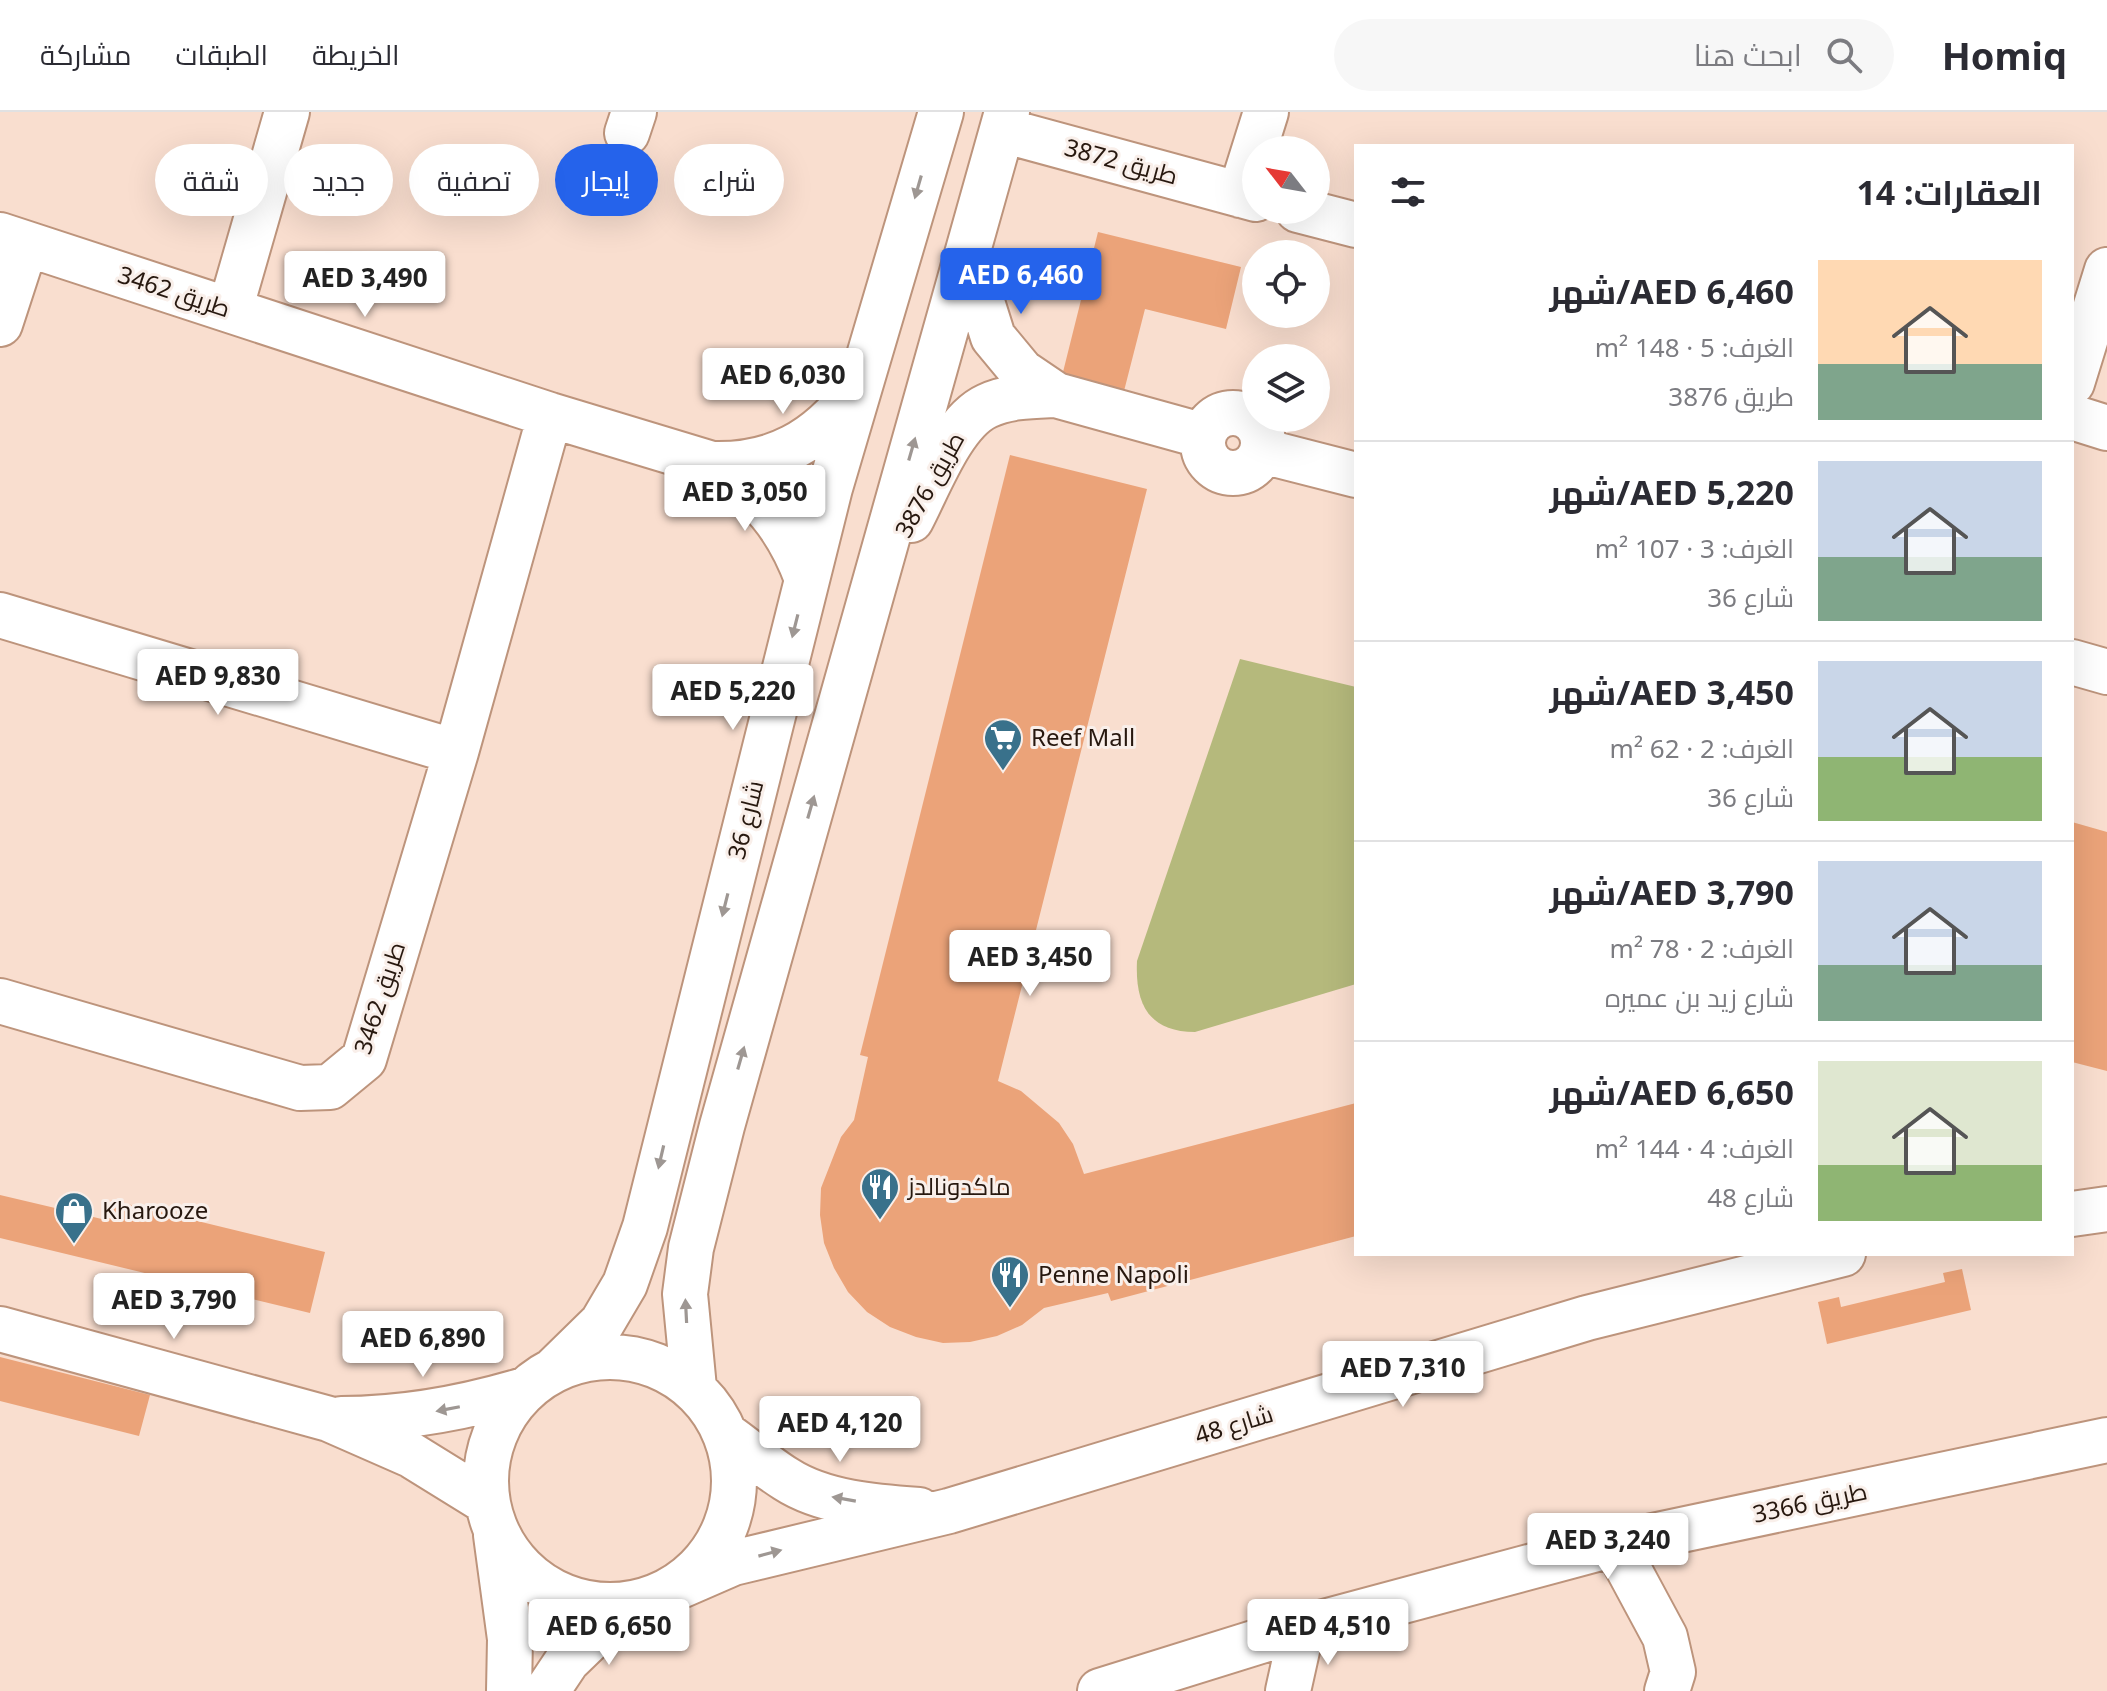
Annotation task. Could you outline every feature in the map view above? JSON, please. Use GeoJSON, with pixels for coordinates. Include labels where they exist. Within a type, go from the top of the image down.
{"type":"FeatureCollection","features":[{"type":"Feature","properties":{"kind":"street"},"geometry":{"type":"LineString","coordinates":[[230,310],[287,112]]}},
{"type":"Feature","properties":{"kind":"street","name":"شارع 36"},"geometry":{"type":"LineString","coordinates":[[539,1379],[602,1323],[625,1284],[645,1227],[807,579],[941,112]]}},
{"type":"Feature","properties":{"kind":"street","name":"طريق 3872"},"geometry":{"type":"LineString","coordinates":[[1261,136],[1266,112]]}},
{"type":"Feature","properties":{"kind":"street"},"geometry":{"type":"LineString","coordinates":[[694,1388],[685,1294],[691,1248],[726,1111],[1004,121]]}},
{"type":"Feature","properties":{"kind":"street","name":"طريق 3872"},"geometry":{"type":"LineString","coordinates":[[1004,121],[1242,195]]}},
{"type":"Feature","properties":{"kind":"street"},"geometry":{"type":"LineString","coordinates":[[1330,218],[1354,224]]}},
{"type":"Feature","properties":{"kind":"street","name":"طريق 3462"},"geometry":{"type":"LineString","coordinates":[[0,324],[13,240],[550,415],[712,464]]}},
{"type":"Feature","properties":{"kind":"street","name":"طريق 3876"},"geometry":{"type":"LineString","coordinates":[[967,254],[993,337],[1022,372],[1056,395]]}},
{"type":"Feature","properties":{"kind":"street"},"geometry":{"type":"LineString","coordinates":[[2074,377],[2107,270]]}},
{"type":"Feature","properties":{"kind":"street"},"geometry":{"type":"LineString","coordinates":[[712,464],[737,465],[786,453],[829,424],[861,385]]}},
{"type":"Feature","properties":{"kind":"street","name":"طريق 3876"},"geometry":{"type":"LineString","coordinates":[[872,591],[967,419],[988,405],[1016,397],[1056,395],[1204,436],[1206,457],[1219,470],[1228,473],[1247,470],[1262,451],[1354,474]]}},
{"type":"Feature","properties":{"kind":"street","name":"طريق 3462"},"geometry":{"type":"LineString","coordinates":[[0,1001],[300,1088],[330,1087],[364,1059],[456,752],[550,415]]}},
{"type":"Feature","properties":{"kind":"street"},"geometry":{"type":"LineString","coordinates":[[2074,418],[2107,428]]}},
{"type":"Feature","properties":{"kind":"street"},"geometry":{"type":"LineString","coordinates":[[712,464],[734,477],[772,511],[792,543],[807,579]]}},
{"type":"Feature","properties":{"kind":"street"},"geometry":{"type":"LineString","coordinates":[[0,615],[456,752]]}},
{"type":"Feature","properties":{"kind":"street"},"geometry":{"type":"LineString","coordinates":[[2074,663],[2107,672]]}},
{"type":"Feature","properties":{"kind":"street"},"geometry":{"type":"LineString","coordinates":[[2074,1214],[2107,1209]]}},
{"type":"Feature","properties":{"kind":"street","name":"شارع 48"},"geometry":{"type":"LineString","coordinates":[[671,1590],[746,1559],[949,1511],[1587,1318],[1835,1256]]}},
{"type":"Feature","properties":{"kind":"street"},"geometry":{"type":"LineString","coordinates":[[0,1329],[329,1419],[411,1455],[491,1515],[516,1563],[547,1589],[584,1603],[625,1605],[649,1600],[671,1590],[699,1568],[720,1539],[732,1505],[735,1470],[726,1435],[713,1410],[694,1388],[663,1368],[628,1357],[590,1357],[539,1379],[448,1410],[369,1419],[329,1419]]}},
{"type":"Feature","properties":{"kind":"street"},"geometry":{"type":"LineString","coordinates":[[509,1691],[510,1639],[485,1471],[492,1441],[505,1414],[539,1379]]}},
{"type":"Feature","properties":{"kind":"street","name":"شارع 48"},"geometry":{"type":"LineString","coordinates":[[726,1435],[787,1480],[818,1495],[890,1508],[949,1511]]}},
{"type":"Feature","properties":{"kind":"street","name":"طريق 3366"},"geometry":{"type":"LineString","coordinates":[[1100,1691],[1302,1628],[1615,1544],[2107,1440]]}},
{"type":"Feature","properties":{"kind":"street"},"geometry":{"type":"LineString","coordinates":[[1615,1544],[1665,1637],[1673,1672],[1667,1691]]}},
{"type":"Feature","properties":{"kind":"street"},"geometry":{"type":"LineString","coordinates":[[547,1691],[567,1661],[625,1605]]}},
{"type":"Feature","properties":{"kind":"street"},"geometry":{"type":"LineString","coordinates":[[1288,1691],[1302,1628]]}},
{"type":"Feature","properties":{"kind":"green space"},"geometry":{"type":"Polygon","coordinates":[[[1240,659],[1354,687],[1354,985],[1195,1032],[1179,1031],[1155,1021],[1142,1002],[1137,961],[1240,659]]]}},
{"type":"Feature","properties":{"kind":"building"},"geometry":{"type":"Polygon","coordinates":[[[1098,232],[1241,267],[1226,329],[1145,309],[1124,391],[1062,376],[1098,232]]]}},
{"type":"Feature","properties":{"kind":"building","name":"Reef Mall"},"geometry":{"type":"Polygon","coordinates":[[[1010,455],[1147,489],[998,1081],[1021,1091],[1059,1123],[1073,1144],[1084,1174],[1354,1104],[1354,1237],[1111,1301],[1108,1293],[1044,1308],[1022,1325],[997,1336],[970,1342],[943,1343],[916,1337],[890,1327],[867,1312],[848,1292],[824,1243],[820,1215],[821,1188],[841,1137],[854,1120],[868,1057],[860,1055],[1010,455]]]}},
{"type":"Feature","properties":{"kind":"building"},"geometry":{"type":"Polygon","coordinates":[[[2074,823],[2107,832],[2107,1071],[2074,1063],[2074,823]]]}},
{"type":"Feature","properties":{"kind":"building"},"geometry":{"type":"Polygon","coordinates":[[[0,1195],[106,1220],[111,1200],[325,1252],[310,1313],[0,1238],[0,1195]]]}},
{"type":"Feature","properties":{"kind":"building"},"geometry":{"type":"Polygon","coordinates":[[[1962,1269],[1971,1310],[1827,1344],[1818,1302],[1839,1297],[1841,1307],[1945,1282],[1943,1273],[1962,1269]]]}},
{"type":"Feature","properties":{"kind":"building"},"geometry":{"type":"Polygon","coordinates":[[[0,1357],[150,1395],[139,1436],[0,1401],[0,1357]]]}},
{"type":"Feature","properties":{"kind":"place","name":"Reef Mall"},"geometry":{"type":"Point","coordinates":[1003,772]}},
{"type":"Feature","properties":{"kind":"place","name":"ماكدونالدز"},"geometry":{"type":"Point","coordinates":[880,1221]}},
{"type":"Feature","properties":{"kind":"place","name":"Kharooze"},"geometry":{"type":"Point","coordinates":[74,1245]}},
{"type":"Feature","properties":{"kind":"place","name":"Penne Napoli"},"geometry":{"type":"Point","coordinates":[1010,1309]}}]}
